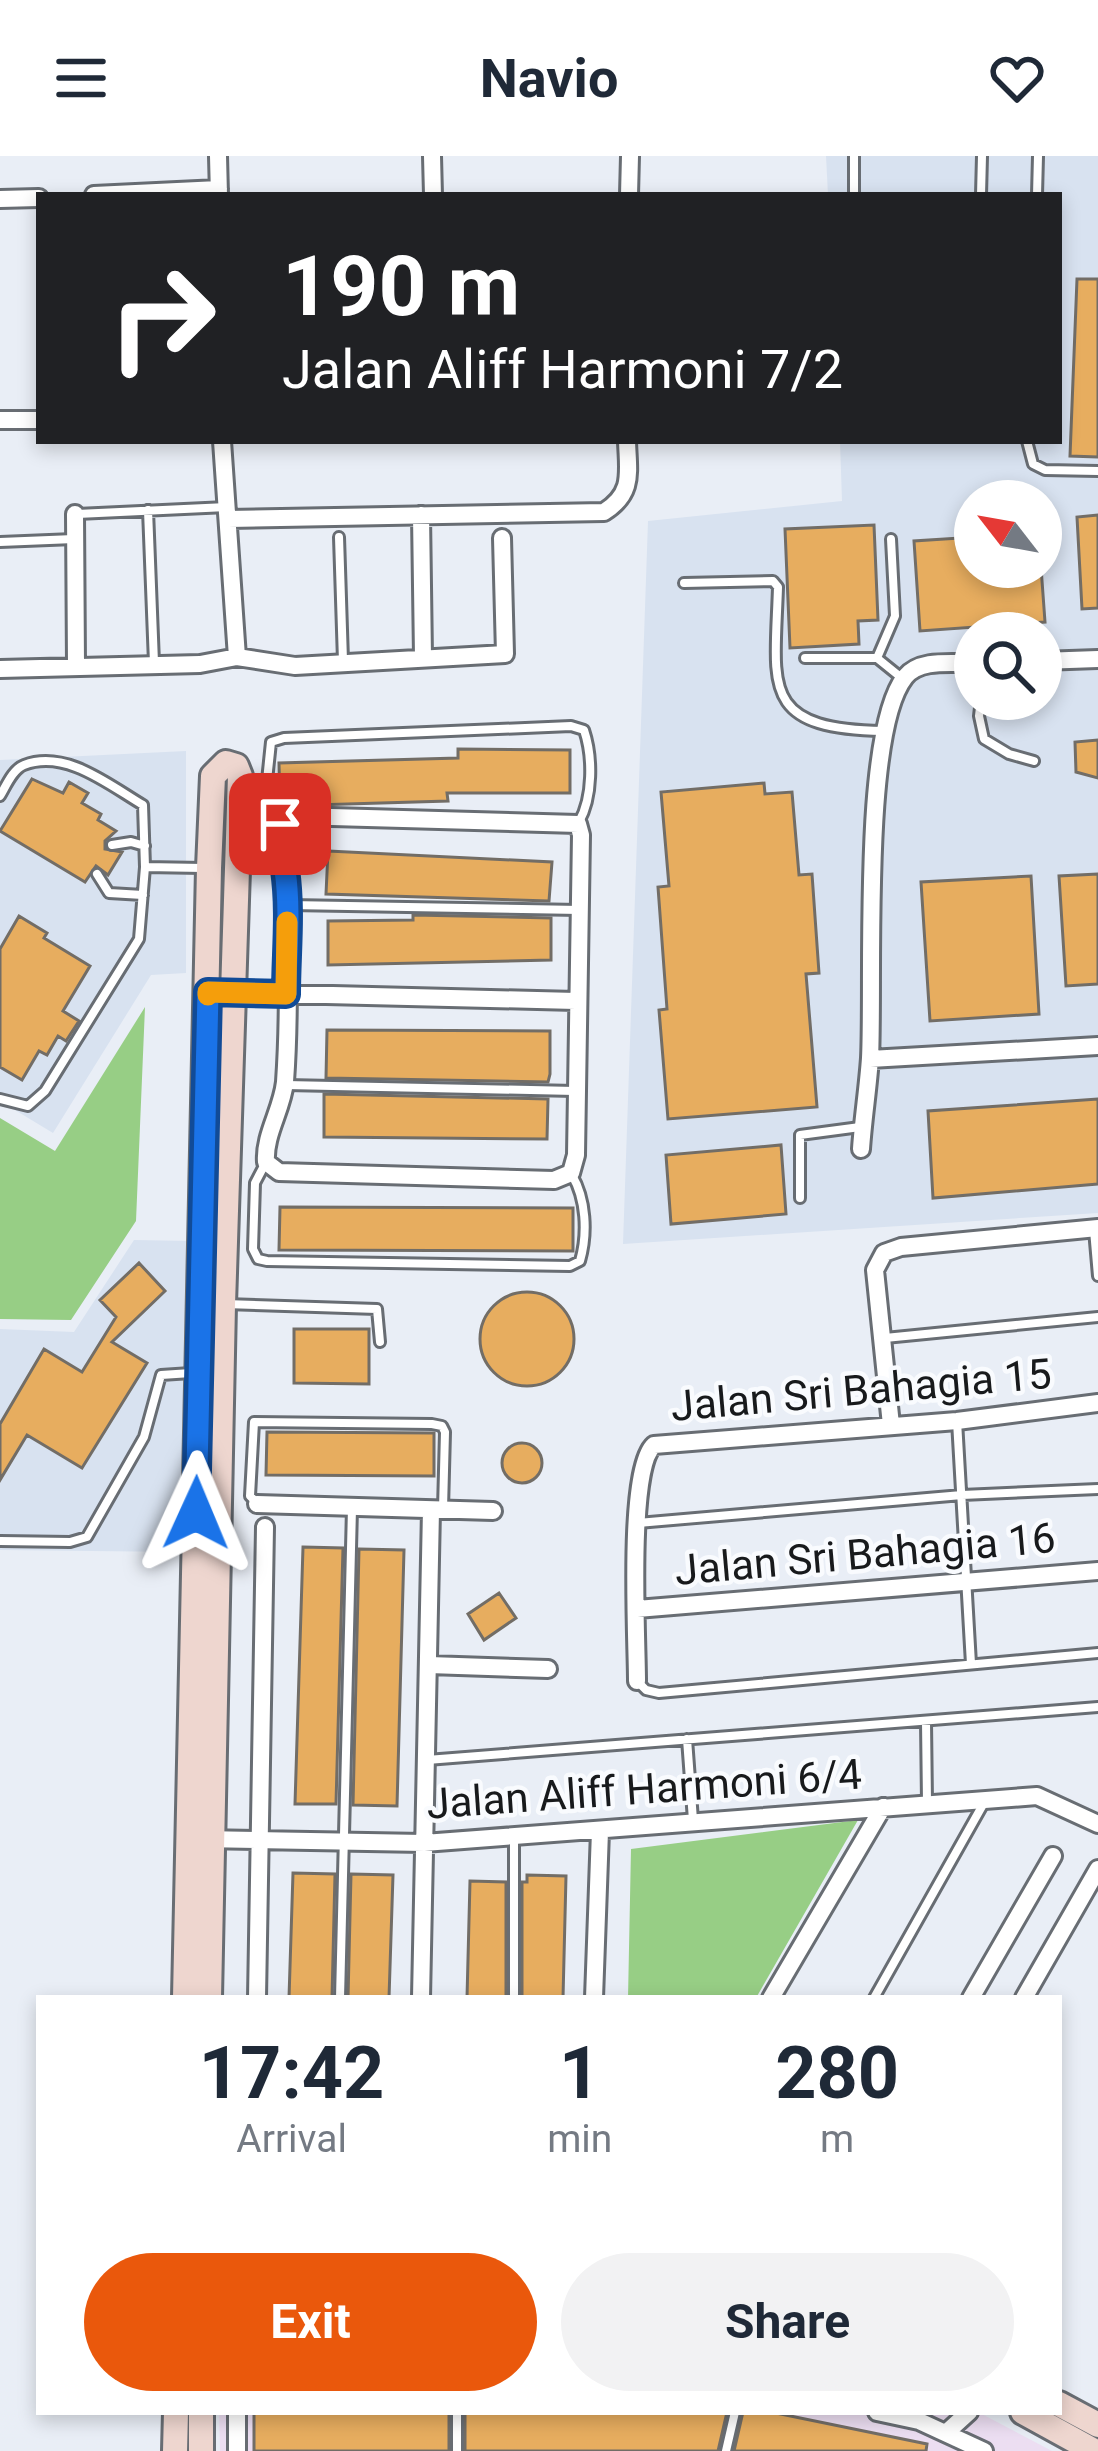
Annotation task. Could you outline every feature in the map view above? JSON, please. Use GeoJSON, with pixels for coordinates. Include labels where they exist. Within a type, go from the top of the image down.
{"type":"FeatureCollection","features":[{"type":"Feature","properties":{"kind":"street"},"geometry":{"type":"LineString","coordinates":[[218,156],[219,192]]}},
{"type":"Feature","properties":{"kind":"street"},"geometry":{"type":"LineString","coordinates":[[432,156],[433,192]]}},
{"type":"Feature","properties":{"kind":"street"},"geometry":{"type":"LineString","coordinates":[[628,192],[630,156]]}},
{"type":"Feature","properties":{"kind":"street"},"geometry":{"type":"LineString","coordinates":[[0,200],[36,198]]}},
{"type":"Feature","properties":{"kind":"street"},"geometry":{"type":"LineString","coordinates":[[0,421],[36,420]]}},
{"type":"Feature","properties":{"kind":"street"},"geometry":{"type":"LineString","coordinates":[[222,444],[237,657]]}},
{"type":"Feature","properties":{"kind":"street"},"geometry":{"type":"LineString","coordinates":[[227,513],[604,512],[620,501],[628,482],[627,444]]}},
{"type":"Feature","properties":{"kind":"street"},"geometry":{"type":"LineString","coordinates":[[75,514],[76,664]]}},
{"type":"Feature","properties":{"kind":"street"},"geometry":{"type":"LineString","coordinates":[[421,515],[423,657]]}},
{"type":"Feature","properties":{"kind":"street"},"geometry":{"type":"LineString","coordinates":[[0,668],[200,664],[237,657],[271,665],[505,654],[502,538]]}},
{"type":"Feature","properties":{"kind":"street"},"geometry":{"type":"LineString","coordinates":[[1062,660],[1098,659]]}},
{"type":"Feature","properties":{"kind":"street"},"geometry":{"type":"LineString","coordinates":[[861,1149],[870,1059],[873,873],[883,731],[903,679],[923,665],[954,664]]}},
{"type":"Feature","properties":{"kind":"street"},"geometry":{"type":"LineString","coordinates":[[185,1995],[200,1839],[224,1304],[220,992],[209,868],[214,776],[226,763],[236,766],[240,776],[220,992],[199,1373],[200,1839],[209,1995]]}},
{"type":"Feature","properties":{"kind":"street"},"geometry":{"type":"LineString","coordinates":[[296,816],[578,824],[576,1155],[571,1173],[554,1180],[279,1172],[266,1162],[265,1147],[284,1085],[287,905],[280,824],[296,816]]}},
{"type":"Feature","properties":{"kind":"street"},"geometry":{"type":"LineString","coordinates":[[220,992],[576,1001]]}},
{"type":"Feature","properties":{"kind":"street"},"geometry":{"type":"LineString","coordinates":[[870,1059],[1098,1046]]}},
{"type":"Feature","properties":{"kind":"street"},"geometry":{"type":"LineString","coordinates":[[891,1425],[875,1270],[884,1253],[901,1246],[1096,1228]]}},
{"type":"Feature","properties":{"kind":"street","name":"Jalan Sri Bahagia 15"},"geometry":{"type":"LineString","coordinates":[[637,1681],[637,1522],[642,1463],[654,1445],[957,1421],[1098,1402]]}},
{"type":"Feature","properties":{"kind":"street"},"geometry":{"type":"LineString","coordinates":[[257,1504],[494,1510]]}},
{"type":"Feature","properties":{"kind":"street"},"geometry":{"type":"LineString","coordinates":[[421,1995],[437,1509]]}},
{"type":"Feature","properties":{"kind":"street"},"geometry":{"type":"LineString","coordinates":[[257,1995],[265,1527]]}},
{"type":"Feature","properties":{"kind":"street","name":"Jalan Sri Bahagia 16"},"geometry":{"type":"LineString","coordinates":[[638,1609],[1098,1571]]}},
{"type":"Feature","properties":{"kind":"street"},"geometry":{"type":"LineString","coordinates":[[429,1665],[548,1669]]}},
{"type":"Feature","properties":{"kind":"street","name":"Jalan Aliff Harmoni 6/4"},"geometry":{"type":"LineString","coordinates":[[200,1839],[424,1843],[1045,1796],[1098,1824]]}},
{"type":"Feature","properties":{"kind":"street"},"geometry":{"type":"LineString","coordinates":[[773,1995],[883,1807]]}},
{"type":"Feature","properties":{"kind":"street"},"geometry":{"type":"LineString","coordinates":[[594,1995],[600,1831]]}},
{"type":"Feature","properties":{"kind":"street"},"geometry":{"type":"LineString","coordinates":[[973,1995],[1053,1856]]}},
{"type":"Feature","properties":{"kind":"street"},"geometry":{"type":"LineString","coordinates":[[1026,1995],[1098,1869]]}},
{"type":"Feature","properties":{"kind":"street"},"geometry":{"type":"LineString","coordinates":[[1062,2406],[1098,2426]]}},
{"type":"Feature","properties":{"kind":"street"},"geometry":{"type":"LineString","coordinates":[[175,2451],[176,2415]]}},
{"type":"Feature","properties":{"kind":"street"},"geometry":{"type":"LineString","coordinates":[[201,2451],[202,2415]]}},
{"type":"Feature","properties":{"kind":"street"},"geometry":{"type":"LineString","coordinates":[[237,2415],[237,2451]]}},
{"type":"Feature","properties":{"kind":"street"},"geometry":{"type":"LineString","coordinates":[[888,2415],[947,2432],[984,2451]]}},
{"type":"Feature","properties":{"kind":"street"},"geometry":{"type":"LineString","coordinates":[[947,2432],[966,2415]]}},
{"type":"Feature","properties":{"kind":"street"},"geometry":{"type":"LineString","coordinates":[[1028,2415],[1094,2451]]}},
{"type":"Feature","properties":{"kind":"lane"},"geometry":{"type":"LineString","coordinates":[[854,156],[854,192]]}},
{"type":"Feature","properties":{"kind":"lane"},"geometry":{"type":"LineString","coordinates":[[981,192],[982,156]]}},
{"type":"Feature","properties":{"kind":"lane"},"geometry":{"type":"LineString","coordinates":[[1037,192],[1038,156]]}},
{"type":"Feature","properties":{"kind":"lane"},"geometry":{"type":"LineString","coordinates":[[1028,444],[1033,464],[1046,470],[1098,472]]}},
{"type":"Feature","properties":{"kind":"lane"},"geometry":{"type":"LineString","coordinates":[[148,510],[154,664]]}},
{"type":"Feature","properties":{"kind":"lane"},"geometry":{"type":"LineString","coordinates":[[75,514],[227,513]]}},
{"type":"Feature","properties":{"kind":"lane"},"geometry":{"type":"LineString","coordinates":[[338,537],[343,663]]}},
{"type":"Feature","properties":{"kind":"lane"},"geometry":{"type":"LineString","coordinates":[[877,658],[895,616],[890,538]]}},
{"type":"Feature","properties":{"kind":"lane"},"geometry":{"type":"LineString","coordinates":[[0,542],[74,539]]}},
{"type":"Feature","properties":{"kind":"lane"},"geometry":{"type":"LineString","coordinates":[[684,583],[773,581],[778,587],[773,670],[784,700],[807,719],[850,731],[883,731]]}},
{"type":"Feature","properties":{"kind":"lane"},"geometry":{"type":"LineString","coordinates":[[805,658],[877,658],[903,679]]}},
{"type":"Feature","properties":{"kind":"lane"},"geometry":{"type":"LineString","coordinates":[[980,720],[984,739],[1009,754],[1034,760]]}},
{"type":"Feature","properties":{"kind":"lane"},"geometry":{"type":"LineString","coordinates":[[280,824],[265,800],[271,742],[572,726],[584,730],[590,747],[587,807],[578,824]]}},
{"type":"Feature","properties":{"kind":"lane"},"geometry":{"type":"LineString","coordinates":[[0,796],[24,764],[65,763],[142,805],[145,847],[139,939],[45,1091],[28,1106],[0,1099]]}},
{"type":"Feature","properties":{"kind":"lane"},"geometry":{"type":"LineString","coordinates":[[112,844],[131,842],[145,847]]}},
{"type":"Feature","properties":{"kind":"lane"},"geometry":{"type":"LineString","coordinates":[[145,867],[209,868]]}},
{"type":"Feature","properties":{"kind":"lane"},"geometry":{"type":"LineString","coordinates":[[97,874],[109,892],[142,895]]}},
{"type":"Feature","properties":{"kind":"lane"},"geometry":{"type":"LineString","coordinates":[[287,905],[580,910]]}},
{"type":"Feature","properties":{"kind":"lane"},"geometry":{"type":"LineString","coordinates":[[284,1085],[574,1091]]}},
{"type":"Feature","properties":{"kind":"lane"},"geometry":{"type":"LineString","coordinates":[[800,1198],[800,1135],[862,1127]]}},
{"type":"Feature","properties":{"kind":"lane"},"geometry":{"type":"LineString","coordinates":[[266,1162],[255,1184],[253,1250],[267,1262],[570,1266],[580,1261],[584,1246],[583,1193],[571,1173]]}},
{"type":"Feature","properties":{"kind":"lane"},"geometry":{"type":"LineString","coordinates":[[1096,1228],[1098,1276]]}},
{"type":"Feature","properties":{"kind":"lane"},"geometry":{"type":"LineString","coordinates":[[224,1304],[377,1309],[380,1342]]}},
{"type":"Feature","properties":{"kind":"lane"},"geometry":{"type":"LineString","coordinates":[[882,1338],[1098,1317]]}},
{"type":"Feature","properties":{"kind":"lane"},"geometry":{"type":"LineString","coordinates":[[0,1541],[70,1542],[87,1537],[144,1437],[161,1375],[199,1373]]}},
{"type":"Feature","properties":{"kind":"lane"},"geometry":{"type":"LineString","coordinates":[[957,1421],[971,1664]]}},
{"type":"Feature","properties":{"kind":"lane"},"geometry":{"type":"LineString","coordinates":[[257,1504],[250,1496],[254,1422],[433,1424],[445,1432],[437,1509]]}},
{"type":"Feature","properties":{"kind":"lane"},"geometry":{"type":"LineString","coordinates":[[637,1522],[962,1495],[1098,1489]]}},
{"type":"Feature","properties":{"kind":"lane"},"geometry":{"type":"LineString","coordinates":[[340,1995],[352,1507]]}},
{"type":"Feature","properties":{"kind":"lane"},"geometry":{"type":"LineString","coordinates":[[637,1681],[659,1693],[1098,1653]]}},
{"type":"Feature","properties":{"kind":"lane"},"geometry":{"type":"LineString","coordinates":[[426,1760],[1098,1707]]}},
{"type":"Feature","properties":{"kind":"lane"},"geometry":{"type":"LineString","coordinates":[[926,1722],[927,1803]]}},
{"type":"Feature","properties":{"kind":"lane"},"geometry":{"type":"LineString","coordinates":[[687,1739],[693,1822]]}},
{"type":"Feature","properties":{"kind":"lane"},"geometry":{"type":"LineString","coordinates":[[876,1995],[986,1800]]}},
{"type":"Feature","properties":{"kind":"lane"},"geometry":{"type":"LineString","coordinates":[[514,1837],[514,1995]]}},
{"type":"Feature","properties":{"kind":"lane"},"geometry":{"type":"LineString","coordinates":[[458,2415],[458,2451]]}},
{"type":"Feature","properties":{"kind":"lane"},"geometry":{"type":"LineString","coordinates":[[727,2451],[734,2415]]}},
{"type":"Feature","properties":{"kind":"shaded area"},"geometry":{"type":"Polygon","coordinates":[[[826,156],[1098,156],[1098,1213],[623,1244],[648,521],[842,501],[840,444],[1062,444],[1062,192],[828,192],[826,156]]]}},
{"type":"Feature","properties":{"kind":"shaded area"},"geometry":{"type":"Polygon","coordinates":[[[186,751],[186,973],[151,975],[53,1133],[0,1101],[0,760],[186,751]]]}},
{"type":"Feature","properties":{"kind":"shaded area"},"geometry":{"type":"Polygon","coordinates":[[[134,1240],[191,1241],[183,1552],[0,1550],[0,1329],[74,1332],[134,1240]]]}},
{"type":"Feature","properties":{"kind":"shaded area"},"geometry":{"type":"Polygon","coordinates":[[[219,2415],[984,2415],[1052,2451],[220,2451],[219,2415]]]}},
{"type":"Feature","properties":{"kind":"green space"},"geometry":{"type":"Polygon","coordinates":[[[145,1007],[136,1221],[71,1320],[0,1319],[0,1118],[55,1151],[145,1007]]]}},
{"type":"Feature","properties":{"kind":"green space"},"geometry":{"type":"Polygon","coordinates":[[[858,1820],[758,1995],[628,1995],[631,1849],[858,1820]]]}},
{"type":"Feature","properties":{"kind":"building"},"geometry":{"type":"Polygon","coordinates":[[[1077,279],[1098,279],[1098,457],[1070,456],[1077,279]]]}},
{"type":"Feature","properties":{"kind":"building"},"geometry":{"type":"Polygon","coordinates":[[[1098,515],[1098,608],[1082,609],[1077,517],[1098,515]]]}},
{"type":"Feature","properties":{"kind":"building"},"geometry":{"type":"Polygon","coordinates":[[[874,525],[878,620],[858,621],[859,644],[790,648],[785,529],[874,525]]]}},
{"type":"Feature","properties":{"kind":"building"},"geometry":{"type":"Polygon","coordinates":[[[954,538],[954,588],[1043,588],[1044,612],[954,612],[954,629],[920,631],[914,541],[954,538]]]}},
{"type":"Feature","properties":{"kind":"building"},"geometry":{"type":"Polygon","coordinates":[[[1098,740],[1098,778],[1076,772],[1075,742],[1098,740]]]}},
{"type":"Feature","properties":{"kind":"building"},"geometry":{"type":"Polygon","coordinates":[[[458,749],[570,750],[570,793],[447,793],[448,801],[280,806],[279,763],[458,758],[458,749]]]}},
{"type":"Feature","properties":{"kind":"building"},"geometry":{"type":"Polygon","coordinates":[[[32,779],[63,793],[69,782],[88,793],[82,803],[116,831],[105,841],[105,849],[122,852],[108,875],[96,866],[85,882],[0,831],[32,779]]]}},
{"type":"Feature","properties":{"kind":"building"},"geometry":{"type":"Polygon","coordinates":[[[764,783],[765,794],[792,792],[799,875],[812,874],[819,973],[806,974],[817,1107],[668,1119],[659,1010],[667,1009],[658,887],[669,886],[661,792],[764,783]]]}},
{"type":"Feature","properties":{"kind":"building"},"geometry":{"type":"Polygon","coordinates":[[[328,851],[552,862],[549,901],[326,894],[328,851]]]}},
{"type":"Feature","properties":{"kind":"building"},"geometry":{"type":"Polygon","coordinates":[[[1098,874],[1098,984],[1066,986],[1059,876],[1098,874]]]}},
{"type":"Feature","properties":{"kind":"building"},"geometry":{"type":"Polygon","coordinates":[[[1031,876],[1039,1014],[930,1021],[921,882],[1031,876]]]}},
{"type":"Feature","properties":{"kind":"building"},"geometry":{"type":"Polygon","coordinates":[[[413,915],[551,918],[551,960],[328,965],[328,921],[413,920],[413,915]]]}},
{"type":"Feature","properties":{"kind":"building"},"geometry":{"type":"Polygon","coordinates":[[[19,916],[90,966],[63,1011],[79,1021],[66,1041],[58,1036],[47,1055],[39,1051],[22,1080],[0,1067],[0,949],[19,916]]]}},
{"type":"Feature","properties":{"kind":"building"},"geometry":{"type":"Polygon","coordinates":[[[327,1030],[550,1031],[550,1074],[548,1082],[326,1078],[327,1030]]]}},
{"type":"Feature","properties":{"kind":"building"},"geometry":{"type":"Polygon","coordinates":[[[324,1094],[548,1099],[547,1139],[324,1137],[324,1094]]]}},
{"type":"Feature","properties":{"kind":"building"},"geometry":{"type":"Polygon","coordinates":[[[1098,1099],[1098,1184],[933,1198],[928,1111],[1098,1099]]]}},
{"type":"Feature","properties":{"kind":"building"},"geometry":{"type":"Polygon","coordinates":[[[781,1145],[786,1214],[671,1224],[666,1155],[781,1145]]]}},
{"type":"Feature","properties":{"kind":"building"},"geometry":{"type":"Polygon","coordinates":[[[280,1207],[573,1208],[573,1251],[279,1250],[280,1207]]]}},
{"type":"Feature","properties":{"kind":"building"},"geometry":{"type":"Polygon","coordinates":[[[139,1263],[165,1291],[112,1342],[147,1363],[82,1468],[27,1435],[0,1480],[0,1424],[44,1349],[82,1372],[116,1317],[100,1300],[139,1263]]]}},
{"type":"Feature","properties":{"kind":"building"},"geometry":{"type":"Polygon","coordinates":[[[527,1292],[560,1306],[574,1339],[560,1372],[527,1386],[494,1372],[480,1339],[494,1306],[527,1292]]]}},
{"type":"Feature","properties":{"kind":"building"},"geometry":{"type":"Polygon","coordinates":[[[294,1329],[369,1329],[369,1384],[294,1383],[294,1329]]]}},
{"type":"Feature","properties":{"kind":"building"},"geometry":{"type":"Polygon","coordinates":[[[267,1432],[434,1433],[434,1476],[266,1475],[267,1432]]]}},
{"type":"Feature","properties":{"kind":"building"},"geometry":{"type":"Polygon","coordinates":[[[522,1443],[536,1449],[542,1463],[536,1477],[522,1483],[508,1477],[502,1463],[508,1449],[522,1443]]]}},
{"type":"Feature","properties":{"kind":"building"},"geometry":{"type":"Polygon","coordinates":[[[303,1547],[343,1548],[336,1804],[295,1804],[303,1547]]]}},
{"type":"Feature","properties":{"kind":"building"},"geometry":{"type":"Polygon","coordinates":[[[359,1549],[404,1550],[397,1806],[353,1805],[359,1549]]]}},
{"type":"Feature","properties":{"kind":"building"},"geometry":{"type":"Polygon","coordinates":[[[499,1593],[516,1618],[484,1640],[468,1614],[499,1593]]]}},
{"type":"Feature","properties":{"kind":"building"},"geometry":{"type":"Polygon","coordinates":[[[293,1873],[335,1874],[332,1995],[289,1995],[293,1873]]]}},
{"type":"Feature","properties":{"kind":"building"},"geometry":{"type":"Polygon","coordinates":[[[351,1874],[393,1875],[389,1995],[348,1995],[351,1874]]]}},
{"type":"Feature","properties":{"kind":"building"},"geometry":{"type":"Polygon","coordinates":[[[527,1875],[566,1876],[563,1995],[522,1995],[522,1882],[527,1882],[527,1875]]]}},
{"type":"Feature","properties":{"kind":"building"},"geometry":{"type":"Polygon","coordinates":[[[470,1881],[506,1882],[506,1995],[467,1995],[470,1881]]]}},
{"type":"Feature","properties":{"kind":"building"},"geometry":{"type":"Polygon","coordinates":[[[254,2415],[449,2415],[449,2451],[254,2451],[254,2415]]]}},
{"type":"Feature","properties":{"kind":"building"},"geometry":{"type":"Polygon","coordinates":[[[465,2415],[726,2415],[718,2451],[465,2451],[465,2415]]]}},
{"type":"Feature","properties":{"kind":"building"},"geometry":{"type":"Polygon","coordinates":[[[742,2415],[786,2415],[927,2444],[926,2451],[734,2451],[742,2415]]]}},
{"type":"Feature","properties":{"kind":"slow traffic"},"geometry":{"type":"LineString","coordinates":[[208,995],[286,994],[287,922]]}},
{"type":"Feature","properties":{"kind":"route"},"geometry":{"type":"LineString","coordinates":[[196,1513],[208,992],[286,994],[287,905],[280,824]]}}]}
